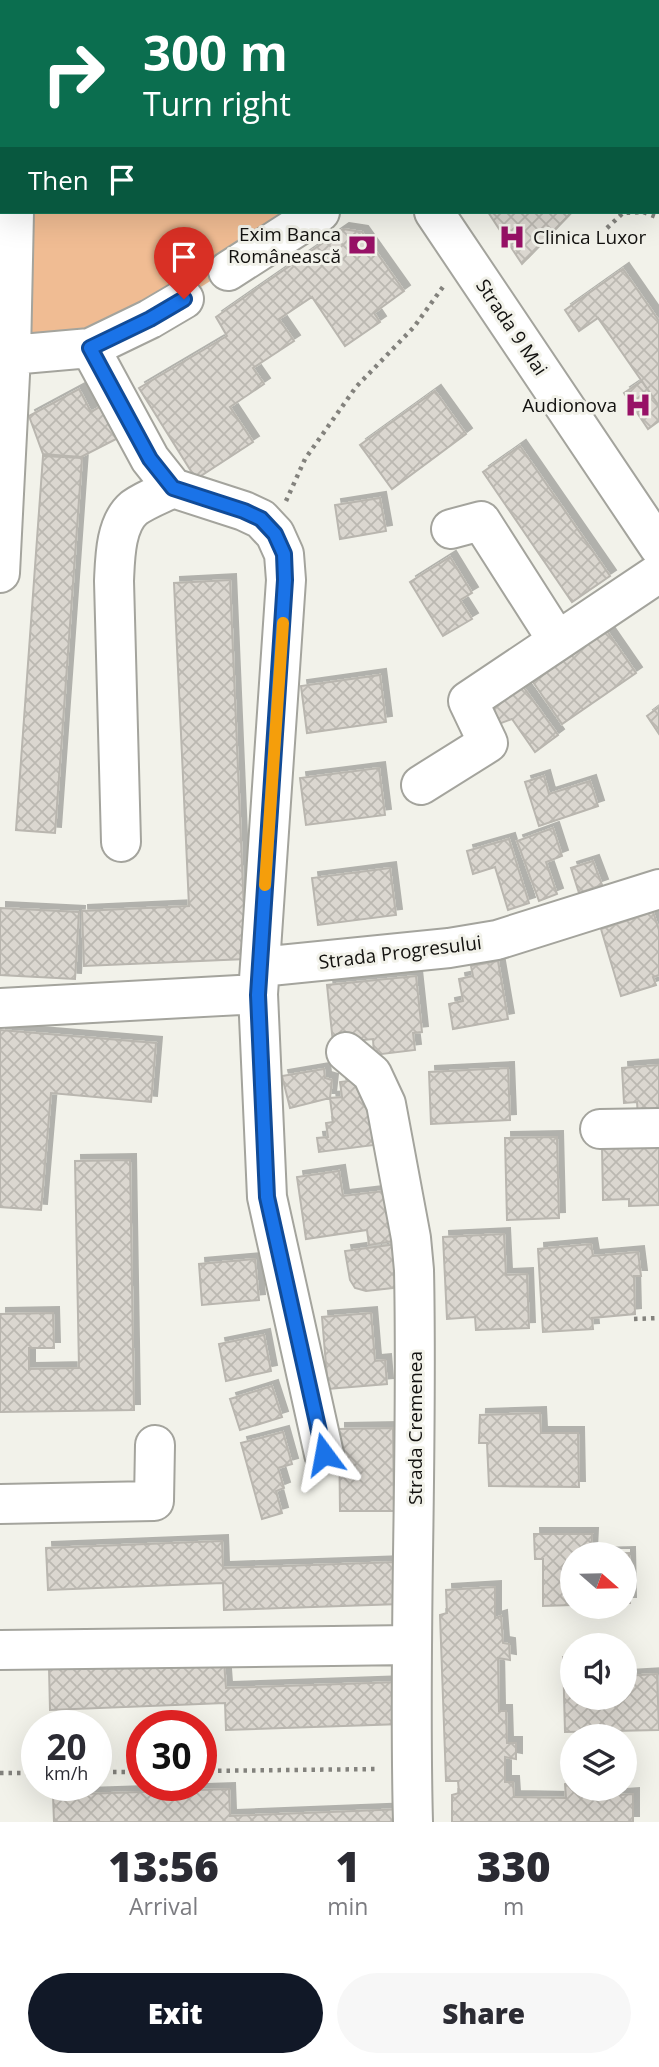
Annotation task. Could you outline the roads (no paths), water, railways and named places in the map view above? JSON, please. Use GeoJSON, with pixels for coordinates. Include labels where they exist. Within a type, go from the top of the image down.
{"type":"FeatureCollection","features":[{"type":"Feature","properties":{"kind":"street"},"geometry":{"type":"LineString","coordinates":[[0,570],[11,355],[14,214]]}},
{"type":"Feature","properties":{"kind":"street"},"geometry":{"type":"LineString","coordinates":[[228,271],[317,214]]}},
{"type":"Feature","properties":{"kind":"street","name":"Strada 9 Mai"},"geometry":{"type":"LineString","coordinates":[[435,214],[656,535]]}},
{"type":"Feature","properties":{"kind":"street"},"geometry":{"type":"LineString","coordinates":[[11,355],[90,348],[184,299]]}},
{"type":"Feature","properties":{"kind":"street"},"geometry":{"type":"LineString","coordinates":[[90,348],[150,459],[173,488],[261,519],[272,531],[284,554],[285,580],[259,981],[267,1197],[324,1454]]}},
{"type":"Feature","properties":{"kind":"street"},"geometry":{"type":"LineString","coordinates":[[121,842],[115,554],[124,522],[134,509],[173,488]]}},
{"type":"Feature","properties":{"kind":"street"},"geometry":{"type":"LineString","coordinates":[[451,529],[481,521],[557,640]]}},
{"type":"Feature","properties":{"kind":"street"},"geometry":{"type":"LineString","coordinates":[[421,785],[488,743],[468,701],[659,573]]}},
{"type":"Feature","properties":{"kind":"street","name":"Strada Progresului"},"geometry":{"type":"LineString","coordinates":[[0,1008],[259,981],[497,940],[659,889]]}},
{"type":"Feature","properties":{"kind":"street","name":"Strada Cremenea"},"geometry":{"type":"LineString","coordinates":[[346,1052],[372,1074],[386,1104],[411,1238],[415,1306],[415,1485],[411,1645],[413,1822]]}},
{"type":"Feature","properties":{"kind":"street"},"geometry":{"type":"LineString","coordinates":[[600,1129],[659,1128]]}},
{"type":"Feature","properties":{"kind":"street"},"geometry":{"type":"LineString","coordinates":[[0,1504],[154,1501],[155,1445]]}},
{"type":"Feature","properties":{"kind":"street"},"geometry":{"type":"LineString","coordinates":[[0,1650],[411,1645]]}},
{"type":"Feature","properties":{"kind":"place","name":"Clinica Luxor"},"geometry":{"type":"Point","coordinates":[512,237]}},
{"type":"Feature","properties":{"kind":"place","name":"Exim Banca Românească"},"geometry":{"type":"Point","coordinates":[362,245]}},
{"type":"Feature","properties":{"kind":"place","name":"Audionova"},"geometry":{"type":"Point","coordinates":[638,405]}}]}
